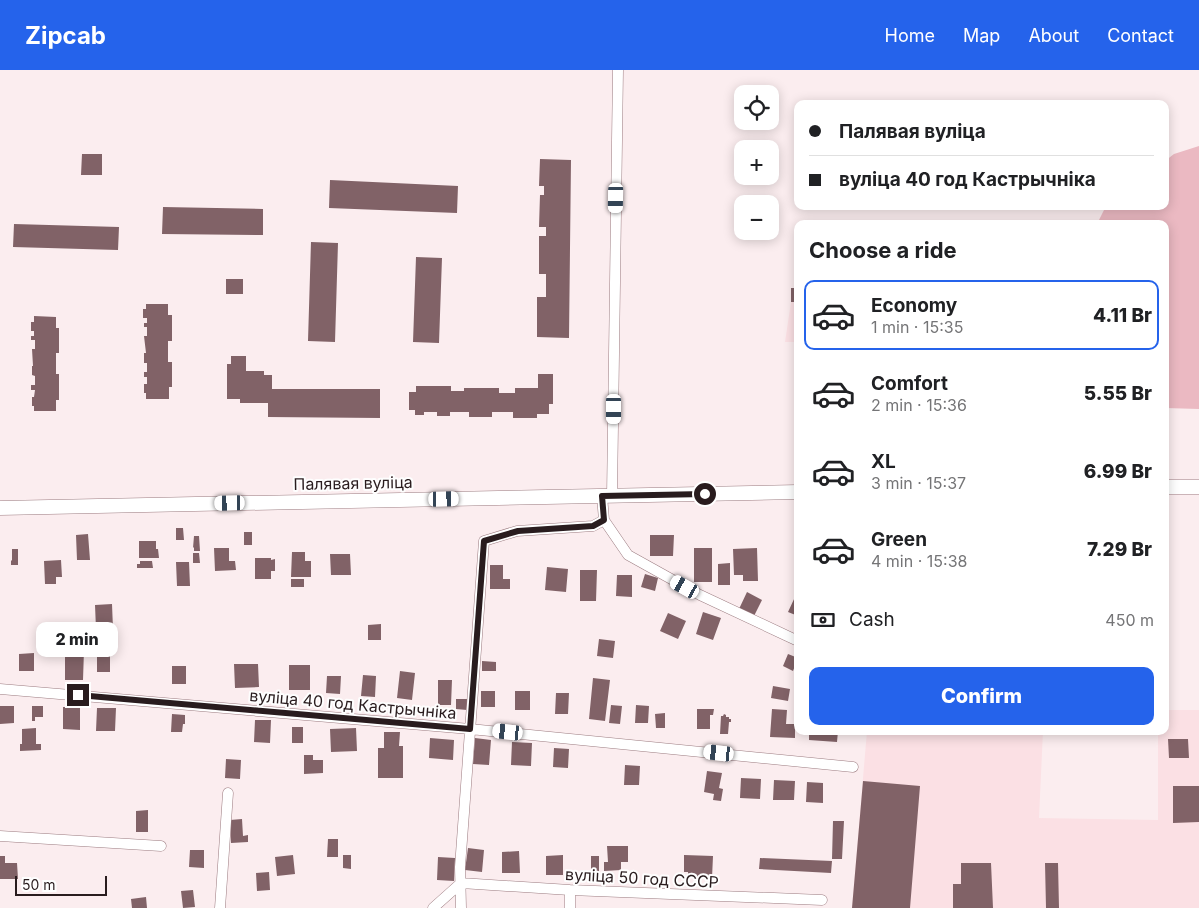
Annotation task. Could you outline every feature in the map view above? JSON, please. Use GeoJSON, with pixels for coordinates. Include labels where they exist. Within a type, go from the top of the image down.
{"type":"FeatureCollection","features":[{"type":"Feature","properties":{"kind":"street"},"geometry":{"type":"LineString","coordinates":[[618,70],[607,496],[604,520],[628,555],[700,595],[794,639]]}},
{"type":"Feature","properties":{"kind":"street"},"geometry":{"type":"LineString","coordinates":[[1169,488],[1199,487]]}},
{"type":"Feature","properties":{"kind":"street","name":"Палявая вуліца"},"geometry":{"type":"LineString","coordinates":[[0,508],[794,492]]}},
{"type":"Feature","properties":{"kind":"street"},"geometry":{"type":"LineString","coordinates":[[461,908],[460,867],[484,541],[518,531],[593,526],[604,520]]}},
{"type":"Feature","properties":{"kind":"street","name":"вуліца 40 год Кастрычніка"},"geometry":{"type":"LineString","coordinates":[[0,689],[470,729],[853,766]]}},
{"type":"Feature","properties":{"kind":"street"},"geometry":{"type":"LineString","coordinates":[[220,908],[228,793]]}},
{"type":"Feature","properties":{"kind":"street"},"geometry":{"type":"LineString","coordinates":[[0,836],[162,846]]}},
{"type":"Feature","properties":{"kind":"street"},"geometry":{"type":"LineString","coordinates":[[433,908],[461,884]]}},
{"type":"Feature","properties":{"kind":"street","name":"вуліца 50 год СССР"},"geometry":{"type":"LineString","coordinates":[[461,884],[822,900]]}},
{"type":"Feature","properties":{"kind":"street"},"geometry":{"type":"LineString","coordinates":[[570,890],[570,908]]}},
{"type":"Feature","properties":{"kind":"shaded area"},"geometry":{"type":"Polygon","coordinates":[[[1199,146],[1199,409],[1169,408],[1169,220],[1099,220],[1104,210],[1169,210],[1169,158],[1174,154],[1199,146]]]}},
{"type":"Feature","properties":{"kind":"shaded area"},"geometry":{"type":"Polygon","coordinates":[[[791,288],[794,288],[794,342],[785,342],[791,302],[791,288]]]}},
{"type":"Feature","properties":{"kind":"shaded area"},"geometry":{"type":"Polygon","coordinates":[[[1169,710],[1199,710],[1199,908],[852,908],[867,735],[1043,735],[1039,818],[1158,820],[1158,735],[1169,735],[1169,710]]]}},
{"type":"Feature","properties":{"kind":"building"},"geometry":{"type":"Polygon","coordinates":[[[82,154],[102,154],[102,175],[81,175],[82,154]]]}},
{"type":"Feature","properties":{"kind":"building"},"geometry":{"type":"Polygon","coordinates":[[[540,159],[571,160],[569,338],[537,337],[537,297],[546,297],[546,274],[539,274],[539,236],[546,236],[546,227],[539,227],[540,195],[544,195],[544,186],[539,186],[540,159]]]}},
{"type":"Feature","properties":{"kind":"building"},"geometry":{"type":"Polygon","coordinates":[[[330,180],[458,186],[457,213],[329,208],[330,180]]]}},
{"type":"Feature","properties":{"kind":"building"},"geometry":{"type":"Polygon","coordinates":[[[163,207],[263,209],[263,235],[162,234],[163,207]]]}},
{"type":"Feature","properties":{"kind":"building"},"geometry":{"type":"Polygon","coordinates":[[[14,224],[119,227],[118,250],[13,247],[14,224]]]}},
{"type":"Feature","properties":{"kind":"building"},"geometry":{"type":"Polygon","coordinates":[[[311,242],[338,243],[335,342],[308,341],[311,242]]]}},
{"type":"Feature","properties":{"kind":"building"},"geometry":{"type":"Polygon","coordinates":[[[416,257],[442,258],[439,343],[413,342],[416,257]]]}},
{"type":"Feature","properties":{"kind":"building"},"geometry":{"type":"Polygon","coordinates":[[[226,279],[243,279],[243,294],[226,294],[226,279]]]}},
{"type":"Feature","properties":{"kind":"building"},"geometry":{"type":"Polygon","coordinates":[[[791,288],[794,288],[794,302],[791,302],[791,288]]]}},
{"type":"Feature","properties":{"kind":"building"},"geometry":{"type":"Polygon","coordinates":[[[146,304],[168,304],[168,315],[172,315],[172,341],[168,341],[168,362],[172,362],[172,387],[169,387],[169,399],[146,399],[146,393],[144,393],[144,384],[147,384],[147,377],[144,377],[144,372],[147,372],[147,363],[144,363],[144,353],[146,353],[144,336],[147,336],[147,327],[144,327],[144,323],[147,323],[147,318],[143,318],[143,309],[146,309],[146,304]]]}},
{"type":"Feature","properties":{"kind":"building"},"geometry":{"type":"Polygon","coordinates":[[[34,316],[56,317],[56,328],[59,328],[59,353],[56,353],[56,374],[59,374],[59,400],[56,400],[56,411],[34,411],[34,406],[32,406],[32,397],[34,397],[35,390],[31,390],[31,385],[35,385],[35,376],[32,375],[32,349],[35,349],[35,340],[31,340],[31,336],[34,336],[34,331],[31,331],[31,322],[34,322],[34,316]]]}},
{"type":"Feature","properties":{"kind":"building"},"geometry":{"type":"Polygon","coordinates":[[[231,356],[246,356],[246,371],[264,371],[264,375],[272,375],[272,389],[380,389],[380,418],[268,417],[268,403],[240,403],[240,399],[227,399],[227,364],[231,364],[231,356]]]}},
{"type":"Feature","properties":{"kind":"building"},"geometry":{"type":"Polygon","coordinates":[[[538,374],[553,374],[553,404],[549,404],[549,414],[537,414],[537,418],[513,418],[513,412],[492,412],[492,417],[469,417],[469,412],[450,412],[450,416],[437,416],[437,412],[424,412],[424,415],[415,415],[415,410],[409,410],[409,392],[416,392],[416,386],[451,386],[451,391],[464,391],[464,388],[499,388],[499,393],[515,393],[515,388],[538,388],[538,374]]]}},
{"type":"Feature","properties":{"kind":"building"},"geometry":{"type":"Polygon","coordinates":[[[176,528],[183,528],[184,540],[176,540],[176,528]]]}},
{"type":"Feature","properties":{"kind":"building"},"geometry":{"type":"Polygon","coordinates":[[[244,532],[252,532],[252,545],[244,545],[244,532]]]}},
{"type":"Feature","properties":{"kind":"building"},"geometry":{"type":"Polygon","coordinates":[[[88,534],[90,560],[77,560],[76,535],[88,534]]]}},
{"type":"Feature","properties":{"kind":"building"},"geometry":{"type":"Polygon","coordinates":[[[650,535],[674,535],[673,556],[650,556],[650,535]]]}},
{"type":"Feature","properties":{"kind":"building"},"geometry":{"type":"Polygon","coordinates":[[[194,536],[199,536],[200,551],[194,551],[194,536]]]}},
{"type":"Feature","properties":{"kind":"building"},"geometry":{"type":"Polygon","coordinates":[[[139,541],[156,541],[159,558],[139,558],[139,541]]]}},
{"type":"Feature","properties":{"kind":"building"},"geometry":{"type":"Polygon","coordinates":[[[214,548],[229,548],[229,561],[235,561],[236,570],[215,571],[214,548]]]}},
{"type":"Feature","properties":{"kind":"building"},"geometry":{"type":"Polygon","coordinates":[[[694,548],[712,548],[712,582],[694,582],[694,548]]]}},
{"type":"Feature","properties":{"kind":"building"},"geometry":{"type":"Polygon","coordinates":[[[757,548],[758,581],[743,581],[743,575],[734,575],[733,549],[757,548]]]}},
{"type":"Feature","properties":{"kind":"building"},"geometry":{"type":"Polygon","coordinates":[[[12,549],[18,549],[18,565],[11,565],[12,549]]]}},
{"type":"Feature","properties":{"kind":"building"},"geometry":{"type":"Polygon","coordinates":[[[292,552],[305,552],[305,561],[311,561],[311,577],[291,577],[292,552]]]}},
{"type":"Feature","properties":{"kind":"building"},"geometry":{"type":"Polygon","coordinates":[[[193,553],[199,553],[200,563],[193,563],[193,553]]]}},
{"type":"Feature","properties":{"kind":"building"},"geometry":{"type":"Polygon","coordinates":[[[330,554],[350,554],[351,575],[331,575],[330,554]]]}},
{"type":"Feature","properties":{"kind":"building"},"geometry":{"type":"Polygon","coordinates":[[[255,558],[275,559],[275,571],[271,571],[271,579],[255,579],[255,558]]]}},
{"type":"Feature","properties":{"kind":"building"},"geometry":{"type":"Polygon","coordinates":[[[61,560],[62,577],[56,577],[56,584],[45,584],[44,561],[61,560]]]}},
{"type":"Feature","properties":{"kind":"building"},"geometry":{"type":"Polygon","coordinates":[[[140,561],[152,561],[153,568],[137,568],[137,564],[140,564],[140,561]]]}},
{"type":"Feature","properties":{"kind":"building"},"geometry":{"type":"Polygon","coordinates":[[[176,562],[189,562],[190,586],[177,586],[176,562]]]}},
{"type":"Feature","properties":{"kind":"building"},"geometry":{"type":"Polygon","coordinates":[[[730,563],[730,585],[718,585],[718,564],[730,563]]]}},
{"type":"Feature","properties":{"kind":"building"},"geometry":{"type":"Polygon","coordinates":[[[490,565],[503,565],[503,579],[510,579],[510,589],[490,589],[490,565]]]}},
{"type":"Feature","properties":{"kind":"building"},"geometry":{"type":"Polygon","coordinates":[[[547,567],[568,569],[566,592],[545,590],[547,567]]]}},
{"type":"Feature","properties":{"kind":"building"},"geometry":{"type":"Polygon","coordinates":[[[580,570],[597,570],[596,601],[580,601],[580,570]]]}},
{"type":"Feature","properties":{"kind":"building"},"geometry":{"type":"Polygon","coordinates":[[[645,574],[658,578],[655,591],[641,587],[645,574]]]}},
{"type":"Feature","properties":{"kind":"building"},"geometry":{"type":"Polygon","coordinates":[[[617,575],[632,575],[632,597],[616,596],[617,575]]]}},
{"type":"Feature","properties":{"kind":"building"},"geometry":{"type":"Polygon","coordinates":[[[291,579],[304,579],[304,587],[291,587],[291,579]]]}},
{"type":"Feature","properties":{"kind":"building"},"geometry":{"type":"Polygon","coordinates":[[[747,592],[762,600],[754,616],[739,609],[747,592]]]}},
{"type":"Feature","properties":{"kind":"building"},"geometry":{"type":"Polygon","coordinates":[[[794,599],[794,614],[788,612],[794,599]]]}},
{"type":"Feature","properties":{"kind":"building"},"geometry":{"type":"Polygon","coordinates":[[[112,604],[113,629],[96,629],[95,605],[112,604]]]}},
{"type":"Feature","properties":{"kind":"building"},"geometry":{"type":"Polygon","coordinates":[[[703,612],[721,618],[713,640],[696,634],[703,612]]]}},
{"type":"Feature","properties":{"kind":"building"},"geometry":{"type":"Polygon","coordinates":[[[668,613],[686,621],[678,639],[660,631],[668,613]]]}},
{"type":"Feature","properties":{"kind":"building"},"geometry":{"type":"Polygon","coordinates":[[[381,624],[381,640],[368,640],[368,625],[381,624]]]}},
{"type":"Feature","properties":{"kind":"building"},"geometry":{"type":"Polygon","coordinates":[[[599,639],[615,641],[613,658],[597,656],[599,639]]]}},
{"type":"Feature","properties":{"kind":"building"},"geometry":{"type":"Polygon","coordinates":[[[97,646],[110,646],[110,672],[97,672],[97,646]]]}},
{"type":"Feature","properties":{"kind":"building"},"geometry":{"type":"Polygon","coordinates":[[[65,650],[84,650],[83,680],[65,680],[65,650]]]}},
{"type":"Feature","properties":{"kind":"building"},"geometry":{"type":"Polygon","coordinates":[[[34,653],[34,671],[19,671],[19,654],[34,653]]]}},
{"type":"Feature","properties":{"kind":"building"},"geometry":{"type":"Polygon","coordinates":[[[788,654],[794,656],[793,671],[783,666],[788,654]]]}},
{"type":"Feature","properties":{"kind":"building"},"geometry":{"type":"Polygon","coordinates":[[[482,661],[496,662],[496,671],[482,671],[482,661]]]}},
{"type":"Feature","properties":{"kind":"building"},"geometry":{"type":"Polygon","coordinates":[[[234,664],[258,664],[259,687],[235,688],[234,664]]]}},
{"type":"Feature","properties":{"kind":"building"},"geometry":{"type":"Polygon","coordinates":[[[289,665],[310,665],[310,690],[289,690],[289,665]]]}},
{"type":"Feature","properties":{"kind":"building"},"geometry":{"type":"Polygon","coordinates":[[[172,666],[186,666],[186,684],[172,684],[172,666]]]}},
{"type":"Feature","properties":{"kind":"building"},"geometry":{"type":"Polygon","coordinates":[[[400,671],[415,673],[412,700],[397,698],[400,671]]]}},
{"type":"Feature","properties":{"kind":"building"},"geometry":{"type":"Polygon","coordinates":[[[363,675],[376,676],[375,697],[361,696],[363,675]]]}},
{"type":"Feature","properties":{"kind":"building"},"geometry":{"type":"Polygon","coordinates":[[[327,676],[341,676],[340,694],[326,693],[327,676]]]}},
{"type":"Feature","properties":{"kind":"building"},"geometry":{"type":"Polygon","coordinates":[[[593,678],[610,680],[605,721],[589,719],[593,678]]]}},
{"type":"Feature","properties":{"kind":"building"},"geometry":{"type":"Polygon","coordinates":[[[438,680],[452,680],[451,705],[438,705],[438,680]]]}},
{"type":"Feature","properties":{"kind":"building"},"geometry":{"type":"Polygon","coordinates":[[[773,686],[790,689],[788,701],[771,698],[773,686]]]}},
{"type":"Feature","properties":{"kind":"building"},"geometry":{"type":"Polygon","coordinates":[[[481,691],[495,691],[495,707],[481,707],[481,691]]]}},
{"type":"Feature","properties":{"kind":"building"},"geometry":{"type":"Polygon","coordinates":[[[515,691],[530,691],[530,710],[515,710],[515,691]]]}},
{"type":"Feature","properties":{"kind":"building"},"geometry":{"type":"Polygon","coordinates":[[[556,693],[569,693],[568,714],[555,714],[556,693]]]}},
{"type":"Feature","properties":{"kind":"building"},"geometry":{"type":"Polygon","coordinates":[[[456,699],[467,699],[467,710],[456,709],[456,699]]]}},
{"type":"Feature","properties":{"kind":"building"},"geometry":{"type":"Polygon","coordinates":[[[611,705],[622,706],[620,724],[609,723],[611,705]]]}},
{"type":"Feature","properties":{"kind":"building"},"geometry":{"type":"Polygon","coordinates":[[[636,705],[649,706],[648,723],[635,723],[636,705]]]}},
{"type":"Feature","properties":{"kind":"building"},"geometry":{"type":"Polygon","coordinates":[[[0,706],[14,706],[14,723],[0,724],[0,706]]]}},
{"type":"Feature","properties":{"kind":"building"},"geometry":{"type":"Polygon","coordinates":[[[32,706],[43,706],[43,717],[35,717],[35,721],[32,721],[32,706]]]}},
{"type":"Feature","properties":{"kind":"building"},"geometry":{"type":"Polygon","coordinates":[[[63,707],[80,707],[80,730],[63,729],[63,707]]]}},
{"type":"Feature","properties":{"kind":"building"},"geometry":{"type":"Polygon","coordinates":[[[97,708],[116,708],[115,731],[96,731],[97,708]]]}},
{"type":"Feature","properties":{"kind":"building"},"geometry":{"type":"Polygon","coordinates":[[[697,709],[714,709],[713,715],[710,715],[710,729],[697,729],[697,709]]]}},
{"type":"Feature","properties":{"kind":"building"},"geometry":{"type":"Polygon","coordinates":[[[772,709],[787,710],[786,724],[794,724],[795,738],[770,737],[772,709]]]}},
{"type":"Feature","properties":{"kind":"building"},"geometry":{"type":"Polygon","coordinates":[[[665,713],[665,728],[656,728],[655,714],[665,713]]]}},
{"type":"Feature","properties":{"kind":"building"},"geometry":{"type":"Polygon","coordinates":[[[172,714],[185,715],[185,724],[183,724],[182,732],[171,732],[172,714]]]}},
{"type":"Feature","properties":{"kind":"building"},"geometry":{"type":"Polygon","coordinates":[[[724,714],[731,719],[731,722],[729,722],[728,734],[720,734],[721,716],[724,714]]]}},
{"type":"Feature","properties":{"kind":"building"},"geometry":{"type":"Polygon","coordinates":[[[255,720],[271,720],[270,743],[254,742],[255,720]]]}},
{"type":"Feature","properties":{"kind":"building"},"geometry":{"type":"Polygon","coordinates":[[[292,727],[303,727],[303,743],[292,743],[292,727]]]}},
{"type":"Feature","properties":{"kind":"building"},"geometry":{"type":"Polygon","coordinates":[[[36,728],[36,744],[41,744],[41,750],[20,751],[22,729],[36,728]]]}},
{"type":"Feature","properties":{"kind":"building"},"geometry":{"type":"Polygon","coordinates":[[[356,728],[357,751],[331,752],[330,729],[356,728]]]}},
{"type":"Feature","properties":{"kind":"building"},"geometry":{"type":"Polygon","coordinates":[[[384,732],[400,732],[399,746],[403,746],[403,778],[378,778],[378,748],[384,748],[384,732]]]}},
{"type":"Feature","properties":{"kind":"building"},"geometry":{"type":"Polygon","coordinates":[[[809,735],[838,735],[837,742],[809,740],[809,735]]]}},
{"type":"Feature","properties":{"kind":"building"},"geometry":{"type":"Polygon","coordinates":[[[430,738],[454,740],[453,760],[429,758],[430,738]]]}},
{"type":"Feature","properties":{"kind":"building"},"geometry":{"type":"Polygon","coordinates":[[[475,738],[491,740],[489,765],[473,764],[475,738]]]}},
{"type":"Feature","properties":{"kind":"building"},"geometry":{"type":"Polygon","coordinates":[[[1168,739],[1188,739],[1189,758],[1169,758],[1168,739]]]}},
{"type":"Feature","properties":{"kind":"building"},"geometry":{"type":"Polygon","coordinates":[[[512,742],[532,743],[531,766],[511,765],[512,742]]]}},
{"type":"Feature","properties":{"kind":"building"},"geometry":{"type":"Polygon","coordinates":[[[554,748],[569,749],[568,768],[553,767],[554,748]]]}},
{"type":"Feature","properties":{"kind":"building"},"geometry":{"type":"Polygon","coordinates":[[[304,755],[313,755],[313,760],[323,760],[323,773],[304,774],[304,755]]]}},
{"type":"Feature","properties":{"kind":"building"},"geometry":{"type":"Polygon","coordinates":[[[226,759],[241,760],[240,779],[225,778],[226,759]]]}},
{"type":"Feature","properties":{"kind":"building"},"geometry":{"type":"Polygon","coordinates":[[[625,765],[640,766],[639,785],[624,785],[625,765]]]}},
{"type":"Feature","properties":{"kind":"building"},"geometry":{"type":"Polygon","coordinates":[[[707,771],[722,773],[719,788],[723,789],[721,801],[713,800],[714,794],[704,792],[707,771]]]}},
{"type":"Feature","properties":{"kind":"building"},"geometry":{"type":"Polygon","coordinates":[[[741,778],[761,779],[760,799],[740,798],[741,778]]]}},
{"type":"Feature","properties":{"kind":"building"},"geometry":{"type":"Polygon","coordinates":[[[774,780],[795,781],[794,800],[773,800],[774,780]]]}},
{"type":"Feature","properties":{"kind":"building"},"geometry":{"type":"Polygon","coordinates":[[[863,781],[920,786],[910,908],[852,908],[863,781]]]}},
{"type":"Feature","properties":{"kind":"building"},"geometry":{"type":"Polygon","coordinates":[[[807,782],[823,783],[823,803],[806,802],[807,782]]]}},
{"type":"Feature","properties":{"kind":"building"},"geometry":{"type":"Polygon","coordinates":[[[1173,786],[1199,786],[1199,822],[1173,823],[1173,786]]]}},
{"type":"Feature","properties":{"kind":"building"},"geometry":{"type":"Polygon","coordinates":[[[148,810],[148,832],[136,832],[136,811],[148,810]]]}},
{"type":"Feature","properties":{"kind":"building"},"geometry":{"type":"Polygon","coordinates":[[[242,819],[243,836],[248,835],[248,842],[231,843],[230,820],[242,819]]]}},
{"type":"Feature","properties":{"kind":"building"},"geometry":{"type":"Polygon","coordinates":[[[833,821],[844,821],[842,859],[832,859],[833,821]]]}},
{"type":"Feature","properties":{"kind":"building"},"geometry":{"type":"Polygon","coordinates":[[[328,839],[338,839],[338,857],[327,857],[328,839]]]}},
{"type":"Feature","properties":{"kind":"building"},"geometry":{"type":"Polygon","coordinates":[[[607,846],[628,846],[628,862],[621,862],[621,870],[604,871],[604,862],[608,862],[607,846]]]}},
{"type":"Feature","properties":{"kind":"building"},"geometry":{"type":"Polygon","coordinates":[[[468,848],[484,850],[482,872],[465,870],[468,848]]]}},
{"type":"Feature","properties":{"kind":"building"},"geometry":{"type":"Polygon","coordinates":[[[190,850],[204,850],[204,868],[189,867],[190,850]]]}},
{"type":"Feature","properties":{"kind":"building"},"geometry":{"type":"Polygon","coordinates":[[[519,851],[520,873],[502,873],[502,852],[519,851]]]}},
{"type":"Feature","properties":{"kind":"building"},"geometry":{"type":"Polygon","coordinates":[[[293,855],[295,874],[277,876],[275,857],[293,855]]]}},
{"type":"Feature","properties":{"kind":"building"},"geometry":{"type":"Polygon","coordinates":[[[343,855],[351,855],[351,869],[343,868],[343,855]]]}},
{"type":"Feature","properties":{"kind":"building"},"geometry":{"type":"Polygon","coordinates":[[[563,855],[563,875],[546,875],[546,856],[563,855]]]}},
{"type":"Feature","properties":{"kind":"building"},"geometry":{"type":"Polygon","coordinates":[[[684,855],[713,856],[712,878],[688,877],[688,872],[684,872],[684,855]]]}},
{"type":"Feature","properties":{"kind":"building"},"geometry":{"type":"Polygon","coordinates":[[[0,856],[5,856],[5,863],[17,863],[18,879],[0,879],[0,856]]]}},
{"type":"Feature","properties":{"kind":"building"},"geometry":{"type":"Polygon","coordinates":[[[591,856],[599,856],[599,878],[591,878],[591,856]]]}},
{"type":"Feature","properties":{"kind":"building"},"geometry":{"type":"Polygon","coordinates":[[[438,857],[455,858],[454,881],[437,880],[438,857]]]}},
{"type":"Feature","properties":{"kind":"building"},"geometry":{"type":"Polygon","coordinates":[[[760,858],[832,861],[831,873],[759,869],[760,858]]]}},
{"type":"Feature","properties":{"kind":"building"},"geometry":{"type":"Polygon","coordinates":[[[961,863],[991,863],[993,908],[953,908],[953,884],[961,884],[961,863]]]}},
{"type":"Feature","properties":{"kind":"building"},"geometry":{"type":"Polygon","coordinates":[[[1045,863],[1058,863],[1059,908],[1046,908],[1045,863]]]}},
{"type":"Feature","properties":{"kind":"building"},"geometry":{"type":"Polygon","coordinates":[[[269,872],[270,890],[257,891],[256,873],[269,872]]]}},
{"type":"Feature","properties":{"kind":"building"},"geometry":{"type":"Polygon","coordinates":[[[193,890],[195,907],[183,908],[181,891],[193,890]]]}},
{"type":"Feature","properties":{"kind":"building"},"geometry":{"type":"Polygon","coordinates":[[[146,897],[147,908],[132,908],[131,899],[146,897]]]}},
{"type":"Feature","properties":{"kind":"route"},"geometry":{"type":"LineString","coordinates":[[78,695],[470,729],[484,541],[518,531],[593,526],[604,520],[602,496],[705,494]]}}]}
